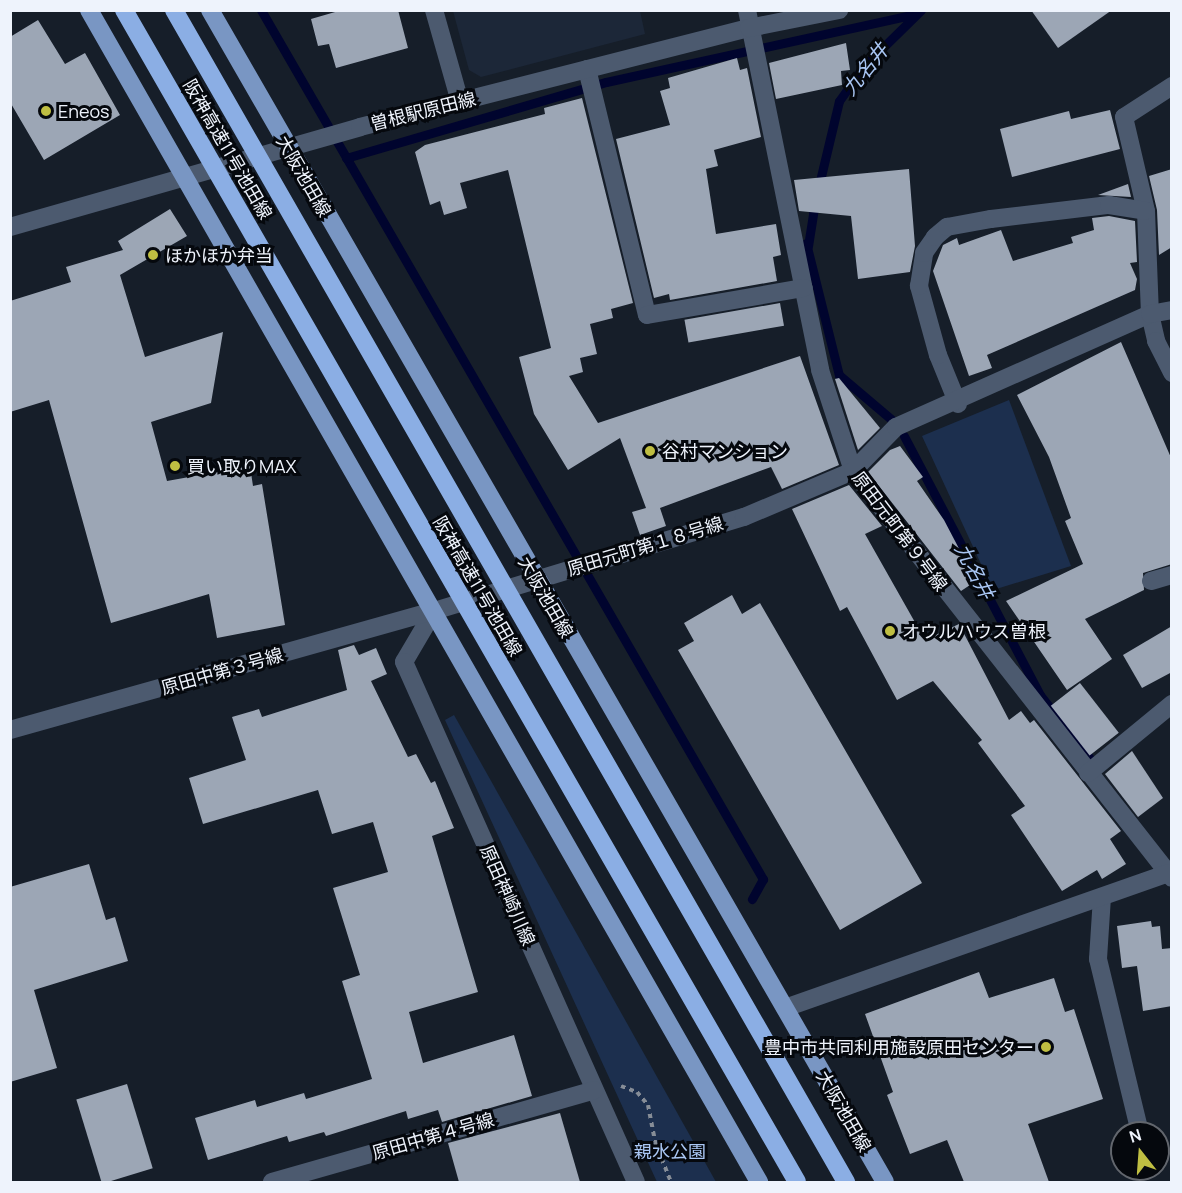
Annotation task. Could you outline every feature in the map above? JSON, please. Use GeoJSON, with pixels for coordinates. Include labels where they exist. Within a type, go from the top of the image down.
{"type":"FeatureCollection","features":[{"type":"Feature","properties":{"kind":"highway","name":"阪神高速11号池田線"},"geometry":{"type":"LineString","coordinates":[[124,10],[797,1182]]}},
{"type":"Feature","properties":{"kind":"highway","name":"阪神高速11号池田線"},"geometry":{"type":"LineString","coordinates":[[174,10],[846,1182]]}},
{"type":"Feature","properties":{"kind":"main road"},"geometry":{"type":"LineString","coordinates":[[89,10],[759,1182]]}},
{"type":"Feature","properties":{"kind":"main road","name":"大阪池田線"},"geometry":{"type":"LineString","coordinates":[[210,10],[286,147],[885,1182]]}},
{"type":"Feature","properties":{"kind":"street"},"geometry":{"type":"LineString","coordinates":[[434,10],[460,102]]}},
{"type":"Feature","properties":{"kind":"street","name":"曽根駅原田線"},"geometry":{"type":"LineString","coordinates":[[10,227],[183,175],[360,127],[460,102],[590,81],[751,33],[839,10]]}},
{"type":"Feature","properties":{"kind":"street","name":"原田元町第９号線"},"geometry":{"type":"LineString","coordinates":[[751,33],[820,370],[853,471],[1170,876]]}},
{"type":"Feature","properties":{"kind":"street"},"geometry":{"type":"LineString","coordinates":[[590,81],[647,315],[804,288]]}},
{"type":"Feature","properties":{"kind":"street"},"geometry":{"type":"LineString","coordinates":[[1172,86],[1124,117],[1146,210],[1150,314],[1155,341],[1172,373]]}},
{"type":"Feature","properties":{"kind":"street"},"geometry":{"type":"LineString","coordinates":[[958,404],[938,355],[920,286],[924,253],[935,237],[947,227],[991,219],[1109,205],[1146,210]]}},
{"type":"Feature","properties":{"kind":"street"},"geometry":{"type":"LineString","coordinates":[[853,471],[896,427],[958,404],[1150,314],[1172,310]]}},
{"type":"Feature","properties":{"kind":"street","name":"原田元町第１８号線"},"geometry":{"type":"LineString","coordinates":[[434,611],[744,517],[853,471]]}},
{"type":"Feature","properties":{"kind":"street"},"geometry":{"type":"LineString","coordinates":[[1151,581],[1172,575]]}},
{"type":"Feature","properties":{"kind":"street","name":"原田中第３号線"},"geometry":{"type":"LineString","coordinates":[[10,730],[434,611]]}},
{"type":"Feature","properties":{"kind":"street","name":"原田神崎川線"},"geometry":{"type":"LineString","coordinates":[[434,611],[404,662],[636,1182]]}},
{"type":"Feature","properties":{"kind":"street"},"geometry":{"type":"LineString","coordinates":[[1088,773],[1172,704]]}},
{"type":"Feature","properties":{"kind":"street"},"geometry":{"type":"LineString","coordinates":[[784,1008],[1102,897],[1170,876]]}},
{"type":"Feature","properties":{"kind":"street"},"geometry":{"type":"LineString","coordinates":[[1102,897],[1098,959],[1137,1121]]}},
{"type":"Feature","properties":{"kind":"street","name":"原田中第４号線"},"geometry":{"type":"LineString","coordinates":[[272,1182],[594,1090]]}},
{"type":"Feature","properties":{"kind":"path"},"geometry":{"type":"LineString","coordinates":[[594,1090],[627,1086],[637,1092],[648,1105],[655,1142],[671,1182]]}},
{"type":"Feature","properties":{"kind":"shaded area"},"geometry":{"type":"Polygon","coordinates":[[[453,11],[640,11],[645,34],[481,77],[469,70],[453,11]]]}},
{"type":"Feature","properties":{"kind":"green space"},"geometry":{"type":"Polygon","coordinates":[[[1009,400],[1071,566],[993,590],[922,436],[1009,400]]]}},
{"type":"Feature","properties":{"kind":"green space","name":"親水公園"},"geometry":{"type":"Polygon","coordinates":[[[454,715],[716,1182],[657,1182],[445,720],[454,715]]]}},
{"type":"Feature","properties":{"kind":"building"},"geometry":{"type":"Polygon","coordinates":[[[342,10],[398,10],[408,48],[336,68],[329,44],[318,46],[311,19],[342,10]]]}},
{"type":"Feature","properties":{"kind":"building"},"geometry":{"type":"Polygon","coordinates":[[[1031,10],[1112,10],[1058,48],[1031,10]]]}},
{"type":"Feature","properties":{"kind":"building"},"geometry":{"type":"Polygon","coordinates":[[[38,20],[65,64],[85,53],[120,115],[44,160],[10,102],[10,37],[38,20]]]}},
{"type":"Feature","properties":{"kind":"building"},"geometry":{"type":"Polygon","coordinates":[[[846,43],[850,70],[841,71],[842,85],[776,99],[769,63],[846,43]]]}},
{"type":"Feature","properties":{"kind":"building"},"geometry":{"type":"Polygon","coordinates":[[[737,58],[740,70],[747,68],[761,137],[714,150],[718,166],[706,169],[716,234],[776,224],[781,255],[773,257],[777,281],[670,300],[669,294],[654,298],[616,139],[670,125],[660,91],[670,88],[668,78],[737,58]]]}},
{"type":"Feature","properties":{"kind":"building"},"geometry":{"type":"Polygon","coordinates":[[[582,98],[633,303],[611,309],[613,318],[590,324],[597,354],[580,358],[583,372],[569,376],[598,423],[800,356],[839,465],[782,489],[771,467],[660,508],[666,526],[640,535],[632,512],[646,508],[620,438],[568,470],[534,414],[519,357],[551,348],[508,170],[460,183],[467,208],[444,215],[440,201],[430,205],[415,152],[425,145],[545,114],[544,108],[582,98]]]}},
{"type":"Feature","properties":{"kind":"building"},"geometry":{"type":"Polygon","coordinates":[[[1110,110],[1120,149],[1012,177],[1000,129],[1069,111],[1071,119],[1110,110]]]}},
{"type":"Feature","properties":{"kind":"building"},"geometry":{"type":"Polygon","coordinates":[[[909,169],[915,246],[910,272],[858,279],[851,216],[799,211],[794,180],[909,169]]]}},
{"type":"Feature","properties":{"kind":"building"},"geometry":{"type":"Polygon","coordinates":[[[1172,169],[1172,247],[1159,255],[1157,210],[1149,176],[1172,169]]]}},
{"type":"Feature","properties":{"kind":"building"},"geometry":{"type":"Polygon","coordinates":[[[1128,184],[1131,197],[1098,195],[1128,184]]]}},
{"type":"Feature","properties":{"kind":"building"},"geometry":{"type":"Polygon","coordinates":[[[170,209],[187,236],[120,275],[145,357],[223,332],[211,403],[151,422],[167,481],[250,466],[253,486],[262,484],[285,625],[217,638],[209,594],[111,623],[49,400],[10,412],[10,301],[71,282],[66,267],[123,250],[118,241],[170,209]]]}},
{"type":"Feature","properties":{"kind":"building"},"geometry":{"type":"Polygon","coordinates":[[[1109,216],[1135,221],[1137,262],[1130,263],[1137,279],[1135,290],[987,355],[992,368],[969,376],[933,271],[943,245],[957,238],[959,245],[1001,230],[1013,261],[1073,243],[1071,237],[1094,230],[1092,218],[1109,216]]]}},
{"type":"Feature","properties":{"kind":"building"},"geometry":{"type":"Polygon","coordinates":[[[780,303],[784,326],[688,342],[684,320],[780,303]]]}},
{"type":"Feature","properties":{"kind":"building"},"geometry":{"type":"Polygon","coordinates":[[[1121,342],[1172,460],[1172,564],[1143,573],[1144,590],[1085,619],[1112,659],[1067,690],[1006,601],[1083,564],[1065,521],[1071,518],[1049,457],[1017,395],[1121,342]]]}},
{"type":"Feature","properties":{"kind":"building"},"geometry":{"type":"Polygon","coordinates":[[[839,378],[880,428],[858,450],[835,379],[839,378]]]}},
{"type":"Feature","properties":{"kind":"building"},"geometry":{"type":"Polygon","coordinates":[[[900,446],[923,477],[917,481],[944,520],[976,581],[961,591],[868,472],[890,450],[900,446]]]}},
{"type":"Feature","properties":{"kind":"building"},"geometry":{"type":"Polygon","coordinates":[[[849,485],[882,526],[865,534],[925,640],[959,624],[1009,720],[1021,711],[1030,723],[1034,720],[1121,831],[1110,839],[1126,864],[1102,879],[1097,870],[1062,891],[1011,815],[1025,806],[978,743],[982,740],[933,681],[897,700],[847,607],[840,611],[792,509],[849,485]]]}},
{"type":"Feature","properties":{"kind":"building"},"geometry":{"type":"Polygon","coordinates":[[[732,595],[742,614],[760,603],[922,883],[840,930],[678,650],[694,641],[684,623],[732,595]]]}},
{"type":"Feature","properties":{"kind":"building"},"geometry":{"type":"Polygon","coordinates":[[[1172,626],[1172,672],[1142,688],[1123,655],[1172,626]]]}},
{"type":"Feature","properties":{"kind":"building"},"geometry":{"type":"Polygon","coordinates":[[[354,645],[359,655],[376,648],[387,674],[371,681],[408,757],[416,754],[431,783],[435,781],[454,828],[432,836],[478,992],[409,1012],[423,1063],[514,1035],[532,1096],[442,1122],[438,1110],[408,1119],[406,1111],[326,1136],[324,1132],[289,1142],[287,1136],[208,1160],[195,1118],[255,1100],[257,1107],[304,1093],[306,1099],[372,1079],[342,981],[360,975],[333,888],[388,872],[373,822],[332,834],[318,790],[203,824],[189,778],[246,760],[232,717],[259,709],[262,717],[347,690],[338,650],[354,645]]]}},
{"type":"Feature","properties":{"kind":"building"},"geometry":{"type":"Polygon","coordinates":[[[1080,683],[1119,733],[1090,755],[1051,706],[1080,683]]]}},
{"type":"Feature","properties":{"kind":"building"},"geometry":{"type":"Polygon","coordinates":[[[1132,751],[1163,798],[1138,817],[1105,774],[1132,751]]]}},
{"type":"Feature","properties":{"kind":"building"},"geometry":{"type":"Polygon","coordinates":[[[89,864],[106,920],[115,917],[128,961],[34,990],[57,1068],[10,1082],[10,887],[89,864]]]}},
{"type":"Feature","properties":{"kind":"building"},"geometry":{"type":"Polygon","coordinates":[[[1151,921],[1152,927],[1160,926],[1162,949],[1172,948],[1172,1006],[1143,1011],[1137,966],[1122,968],[1117,926],[1151,921]]]}},
{"type":"Feature","properties":{"kind":"building"},"geometry":{"type":"Polygon","coordinates":[[[979,972],[989,998],[1054,978],[1065,1012],[1074,1009],[1103,1099],[1028,1124],[1049,1182],[964,1182],[947,1140],[910,1154],[887,1095],[893,1092],[865,1014],[979,972]]]}},
{"type":"Feature","properties":{"kind":"building"},"geometry":{"type":"Polygon","coordinates":[[[127,1084],[153,1168],[102,1182],[76,1099],[127,1084]]]}},
{"type":"Feature","properties":{"kind":"building"},"geometry":{"type":"Polygon","coordinates":[[[560,1113],[580,1182],[459,1182],[448,1143],[560,1113]]]}},
{"type":"Feature","properties":{"kind":"waterway"},"geometry":{"type":"LineString","coordinates":[[261,10],[763,879],[752,899]]}},
{"type":"Feature","properties":{"kind":"waterway","name":"九名井"},"geometry":{"type":"LineString","coordinates":[[818,189],[839,101],[864,66],[921,10]]}},
{"type":"Feature","properties":{"kind":"waterway"},"geometry":{"type":"LineString","coordinates":[[346,158],[606,82],[912,15]]}},
{"type":"Feature","properties":{"kind":"waterway","name":"九名井"},"geometry":{"type":"LineString","coordinates":[[808,246],[815,202]]}},
{"type":"Feature","properties":{"kind":"waterway","name":"九名井"},"geometry":{"type":"LineString","coordinates":[[806,243],[839,375],[892,420]]}},
{"type":"Feature","properties":{"kind":"waterway","name":"九名井"},"geometry":{"type":"LineString","coordinates":[[904,436],[1040,695],[1092,761]]}},
{"type":"Feature","properties":{"kind":"place","name":"Eneos"},"geometry":{"type":"Point","coordinates":[46,111]}},
{"type":"Feature","properties":{"kind":"place","name":"ほかほか弁当"},"geometry":{"type":"Point","coordinates":[153,255]}},
{"type":"Feature","properties":{"kind":"place","name":"谷村マンション"},"geometry":{"type":"Point","coordinates":[650,451]}},
{"type":"Feature","properties":{"kind":"place","name":"買い取りMAX"},"geometry":{"type":"Point","coordinates":[175,466]}},
{"type":"Feature","properties":{"kind":"place","name":"オウルハウス曽根"},"geometry":{"type":"Point","coordinates":[890,631]}},
{"type":"Feature","properties":{"kind":"place","name":"豊中市共同利用施設原田センター"},"geometry":{"type":"Point","coordinates":[1046,1047]}}]}
